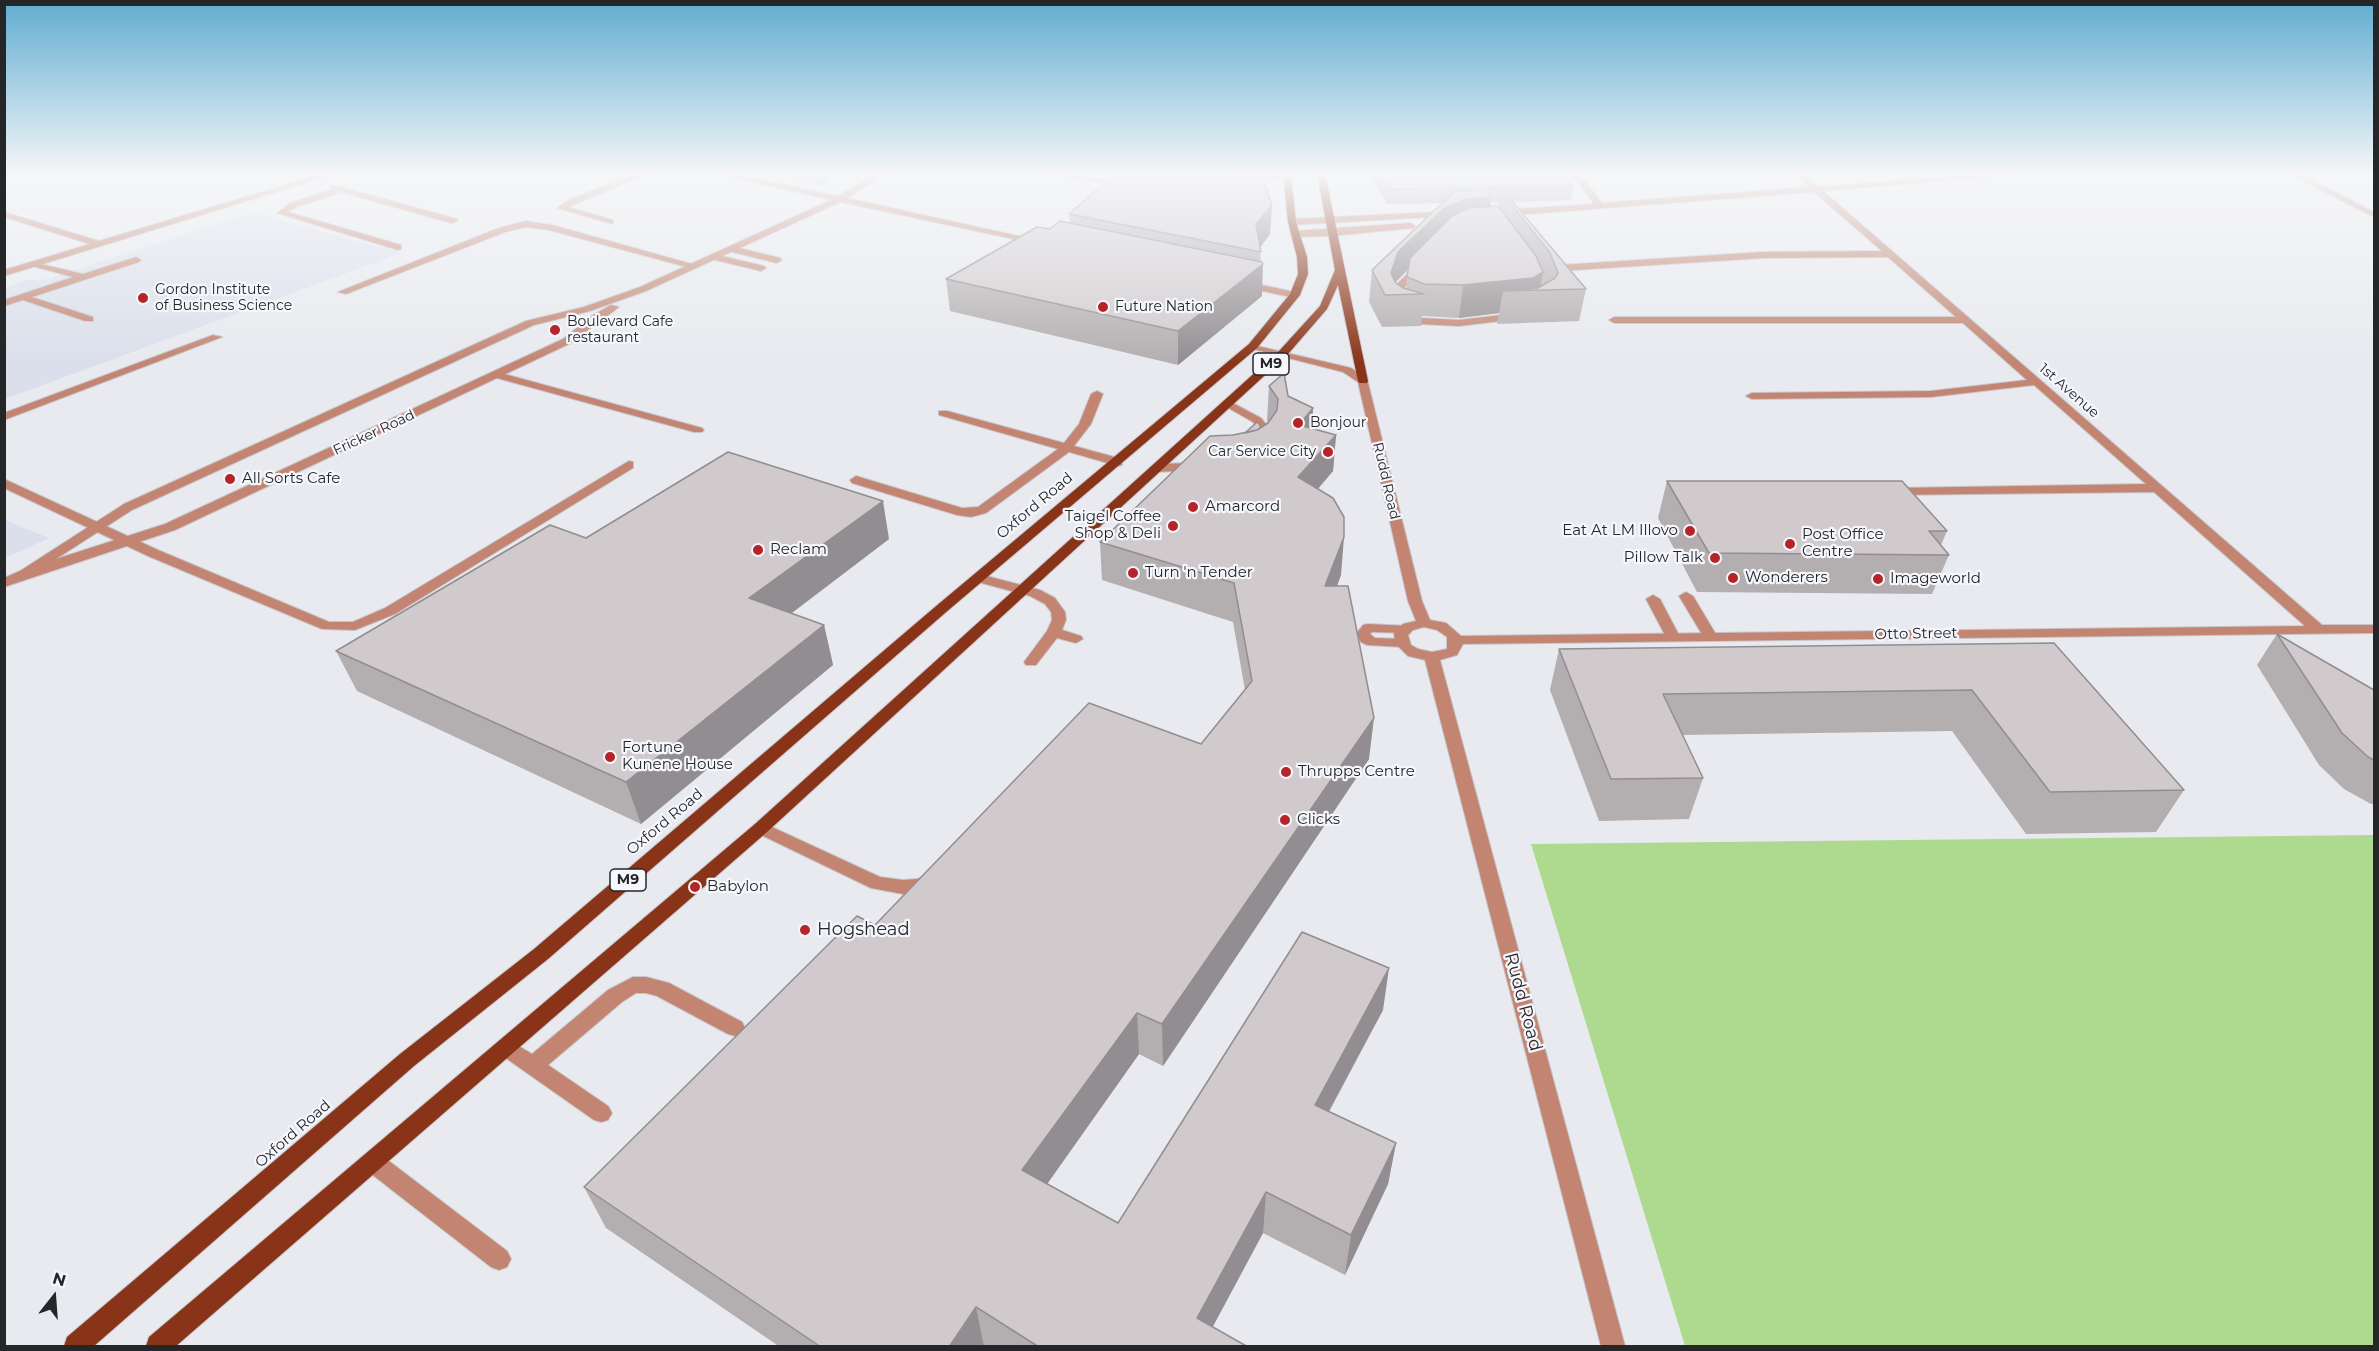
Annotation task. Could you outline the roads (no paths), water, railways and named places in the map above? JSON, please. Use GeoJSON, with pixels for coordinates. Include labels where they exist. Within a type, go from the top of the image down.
{"type":"FeatureCollection","features":[{"type":"Feature","properties":{"kind":"main road","name":"Oxford Road"},"geometry":{"type":"LineString","coordinates":[[75,1347],[407,1060],[541,954],[1253,345],[1295,295],[1303,274],[1302,257],[1295,237]]}},
{"type":"Feature","properties":{"kind":"main road"},"geometry":{"type":"LineString","coordinates":[[1333,237],[1363,381]]}},
{"type":"Feature","properties":{"kind":"main road","name":"M9"},"geometry":{"type":"LineString","coordinates":[[158,1347],[761,828],[1227,404],[1284,352],[1324,307],[1340,270]]}},
{"type":"Feature","properties":{"kind":"street"},"geometry":{"type":"LineString","coordinates":[[77,237],[99,244]]}},
{"type":"Feature","properties":{"kind":"street"},"geometry":{"type":"LineString","coordinates":[[4,273],[121,237]]}},
{"type":"Feature","properties":{"kind":"street"},"geometry":{"type":"LineString","coordinates":[[4,280],[139,237]]}},
{"type":"Feature","properties":{"kind":"street"},"geometry":{"type":"LineString","coordinates":[[366,237],[398,246]]}},
{"type":"Feature","properties":{"kind":"street"},"geometry":{"type":"LineString","coordinates":[[343,292],[484,237]]}},
{"type":"Feature","properties":{"kind":"street"},"geometry":{"type":"LineString","coordinates":[[586,237],[694,266]]}},
{"type":"Feature","properties":{"kind":"street","name":"Fricker Road"},"geometry":{"type":"LineString","coordinates":[[25,574],[128,507],[530,323],[587,309],[643,289],[757,237]]}},
{"type":"Feature","properties":{"kind":"street"},"geometry":{"type":"LineString","coordinates":[[1017,237],[1049,244]]}},
{"type":"Feature","properties":{"kind":"street","name":"1st Avenue"},"geometry":{"type":"LineString","coordinates":[[1871,237],[2319,630]]}},
{"type":"Feature","properties":{"kind":"street"},"geometry":{"type":"LineString","coordinates":[[731,249],[777,260]]}},
{"type":"Feature","properties":{"kind":"street"},"geometry":{"type":"LineString","coordinates":[[1560,268],[1763,255],[1890,254]]}},
{"type":"Feature","properties":{"kind":"street"},"geometry":{"type":"LineString","coordinates":[[714,257],[760,268]]}},
{"type":"Feature","properties":{"kind":"street"},"geometry":{"type":"LineString","coordinates":[[1427,258],[1399,287],[1395,306],[1397,311],[1404,316],[1419,321],[1459,323],[1531,315]]}},
{"type":"Feature","properties":{"kind":"street"},"geometry":{"type":"LineString","coordinates":[[4,303],[136,260]]}},
{"type":"Feature","properties":{"kind":"street"},"geometry":{"type":"LineString","coordinates":[[35,264],[83,278]]}},
{"type":"Feature","properties":{"kind":"street"},"geometry":{"type":"LineString","coordinates":[[1236,283],[1295,295]]}},
{"type":"Feature","properties":{"kind":"street","name":"Fricker Road"},"geometry":{"type":"LineString","coordinates":[[4,583],[25,574],[133,541],[170,527],[272,481],[567,341],[597,317],[643,289]]}},
{"type":"Feature","properties":{"kind":"street"},"geometry":{"type":"LineString","coordinates":[[23,297],[88,319]]}},
{"type":"Feature","properties":{"kind":"street"},"geometry":{"type":"LineString","coordinates":[[1614,320],[1965,320]]}},
{"type":"Feature","properties":{"kind":"street"},"geometry":{"type":"LineString","coordinates":[[4,417],[218,337]]}},
{"type":"Feature","properties":{"kind":"street"},"geometry":{"type":"LineString","coordinates":[[1253,345],[1347,370],[1363,381]]}},
{"type":"Feature","properties":{"kind":"street"},"geometry":{"type":"LineString","coordinates":[[497,375],[698,430]]}},
{"type":"Feature","properties":{"kind":"street","name":"Rudd Road"},"geometry":{"type":"LineString","coordinates":[[1363,381],[1415,601],[1424,623]]}},
{"type":"Feature","properties":{"kind":"street"},"geometry":{"type":"LineString","coordinates":[[1752,396],[1943,393],[2035,381]]}},
{"type":"Feature","properties":{"kind":"street"},"geometry":{"type":"LineString","coordinates":[[856,480],[960,512],[971,513],[982,510],[1067,448],[1085,424],[1097,394]]}},
{"type":"Feature","properties":{"kind":"street"},"geometry":{"type":"LineString","coordinates":[[1227,404],[1250,415],[1262,425],[1268,434],[1268,444],[1261,454]]}},
{"type":"Feature","properties":{"kind":"street"},"geometry":{"type":"LineString","coordinates":[[943,413],[1118,462]]}},
{"type":"Feature","properties":{"kind":"street"},"geometry":{"type":"LineString","coordinates":[[4,483],[187,567],[327,626],[355,626],[390,611],[629,465]]}},
{"type":"Feature","properties":{"kind":"street"},"geometry":{"type":"LineString","coordinates":[[1156,468],[1210,466]]}},
{"type":"Feature","properties":{"kind":"street"},"geometry":{"type":"LineString","coordinates":[[1877,492],[2157,488]]}},
{"type":"Feature","properties":{"kind":"street"},"geometry":{"type":"LineString","coordinates":[[979,578],[1035,593],[1050,601],[1058,612],[1059,620],[1054,632],[1030,662]]}},
{"type":"Feature","properties":{"kind":"street"},"geometry":{"type":"LineString","coordinates":[[1686,596],[1710,636]]}},
{"type":"Feature","properties":{"kind":"street"},"geometry":{"type":"LineString","coordinates":[[1653,598],[1673,637]]}},
{"type":"Feature","properties":{"kind":"street"},"geometry":{"type":"LineString","coordinates":[[1424,623],[1449,630],[1457,640],[1452,652],[1432,657],[1413,653],[1403,636],[1413,625],[1424,623]]}},
{"type":"Feature","properties":{"kind":"street","name":"Otto Street"},"geometry":{"type":"LineString","coordinates":[[1457,640],[2374,629]]}},
{"type":"Feature","properties":{"kind":"street"},"geometry":{"type":"LineString","coordinates":[[1054,632],[1076,639]]}},
{"type":"Feature","properties":{"kind":"street","name":"Rudd Road"},"geometry":{"type":"LineString","coordinates":[[1432,657],[1613,1347]]}},
{"type":"Feature","properties":{"kind":"street"},"geometry":{"type":"LineString","coordinates":[[761,828],[877,883],[892,886],[918,886],[934,880],[948,868]]}},
{"type":"Feature","properties":{"kind":"street"},"geometry":{"type":"LineString","coordinates":[[534,1066],[615,996],[633,985],[646,984],[662,989],[735,1028]]}},
{"type":"Feature","properties":{"kind":"street"},"geometry":{"type":"LineString","coordinates":[[507,1048],[601,1113]]}},
{"type":"Feature","properties":{"kind":"street"},"geometry":{"type":"LineString","coordinates":[[373,1162],[499,1259]]}},
{"type":"Feature","properties":{"kind":"place","name":"Gordon Institute of Business Science"},"geometry":{"type":"Point","coordinates":[143,298]}},
{"type":"Feature","properties":{"kind":"place","name":"Future Nation"},"geometry":{"type":"Point","coordinates":[1103,307]}},
{"type":"Feature","properties":{"kind":"place","name":"Boulevard Cafe restaurant"},"geometry":{"type":"Point","coordinates":[555,330]}},
{"type":"Feature","properties":{"kind":"place","name":"Bonjour"},"geometry":{"type":"Point","coordinates":[1298,423]}},
{"type":"Feature","properties":{"kind":"place","name":"Car Service City"},"geometry":{"type":"Point","coordinates":[1328,452]}},
{"type":"Feature","properties":{"kind":"place","name":"All Sorts Cafe"},"geometry":{"type":"Point","coordinates":[230,479]}},
{"type":"Feature","properties":{"kind":"place","name":"Amarcord"},"geometry":{"type":"Point","coordinates":[1193,507]}},
{"type":"Feature","properties":{"kind":"place","name":"Taigel Coffee Shop & Deli"},"geometry":{"type":"Point","coordinates":[1173,526]}},
{"type":"Feature","properties":{"kind":"place","name":"Eat At LM Illovo"},"geometry":{"type":"Point","coordinates":[1690,531]}},
{"type":"Feature","properties":{"kind":"place","name":"Post Office Centre"},"geometry":{"type":"Point","coordinates":[1790,544]}},
{"type":"Feature","properties":{"kind":"place","name":"Reclam"},"geometry":{"type":"Point","coordinates":[758,550]}},
{"type":"Feature","properties":{"kind":"place","name":"Pillow Talk"},"geometry":{"type":"Point","coordinates":[1715,558]}},
{"type":"Feature","properties":{"kind":"place","name":"Turn 'n Tender"},"geometry":{"type":"Point","coordinates":[1133,573]}},
{"type":"Feature","properties":{"kind":"place","name":"Wonderers"},"geometry":{"type":"Point","coordinates":[1733,578]}},
{"type":"Feature","properties":{"kind":"place","name":"Imageworld"},"geometry":{"type":"Point","coordinates":[1878,579]}},
{"type":"Feature","properties":{"kind":"place","name":"Fortune Kunene House"},"geometry":{"type":"Point","coordinates":[610,757]}},
{"type":"Feature","properties":{"kind":"place","name":"Thrupps Centre"},"geometry":{"type":"Point","coordinates":[1286,772]}},
{"type":"Feature","properties":{"kind":"place","name":"Clicks"},"geometry":{"type":"Point","coordinates":[1285,820]}},
{"type":"Feature","properties":{"kind":"place","name":"Babylon"},"geometry":{"type":"Point","coordinates":[695,887]}},
{"type":"Feature","properties":{"kind":"place","name":"Hogshead"},"geometry":{"type":"Point","coordinates":[805,930]}}]}
